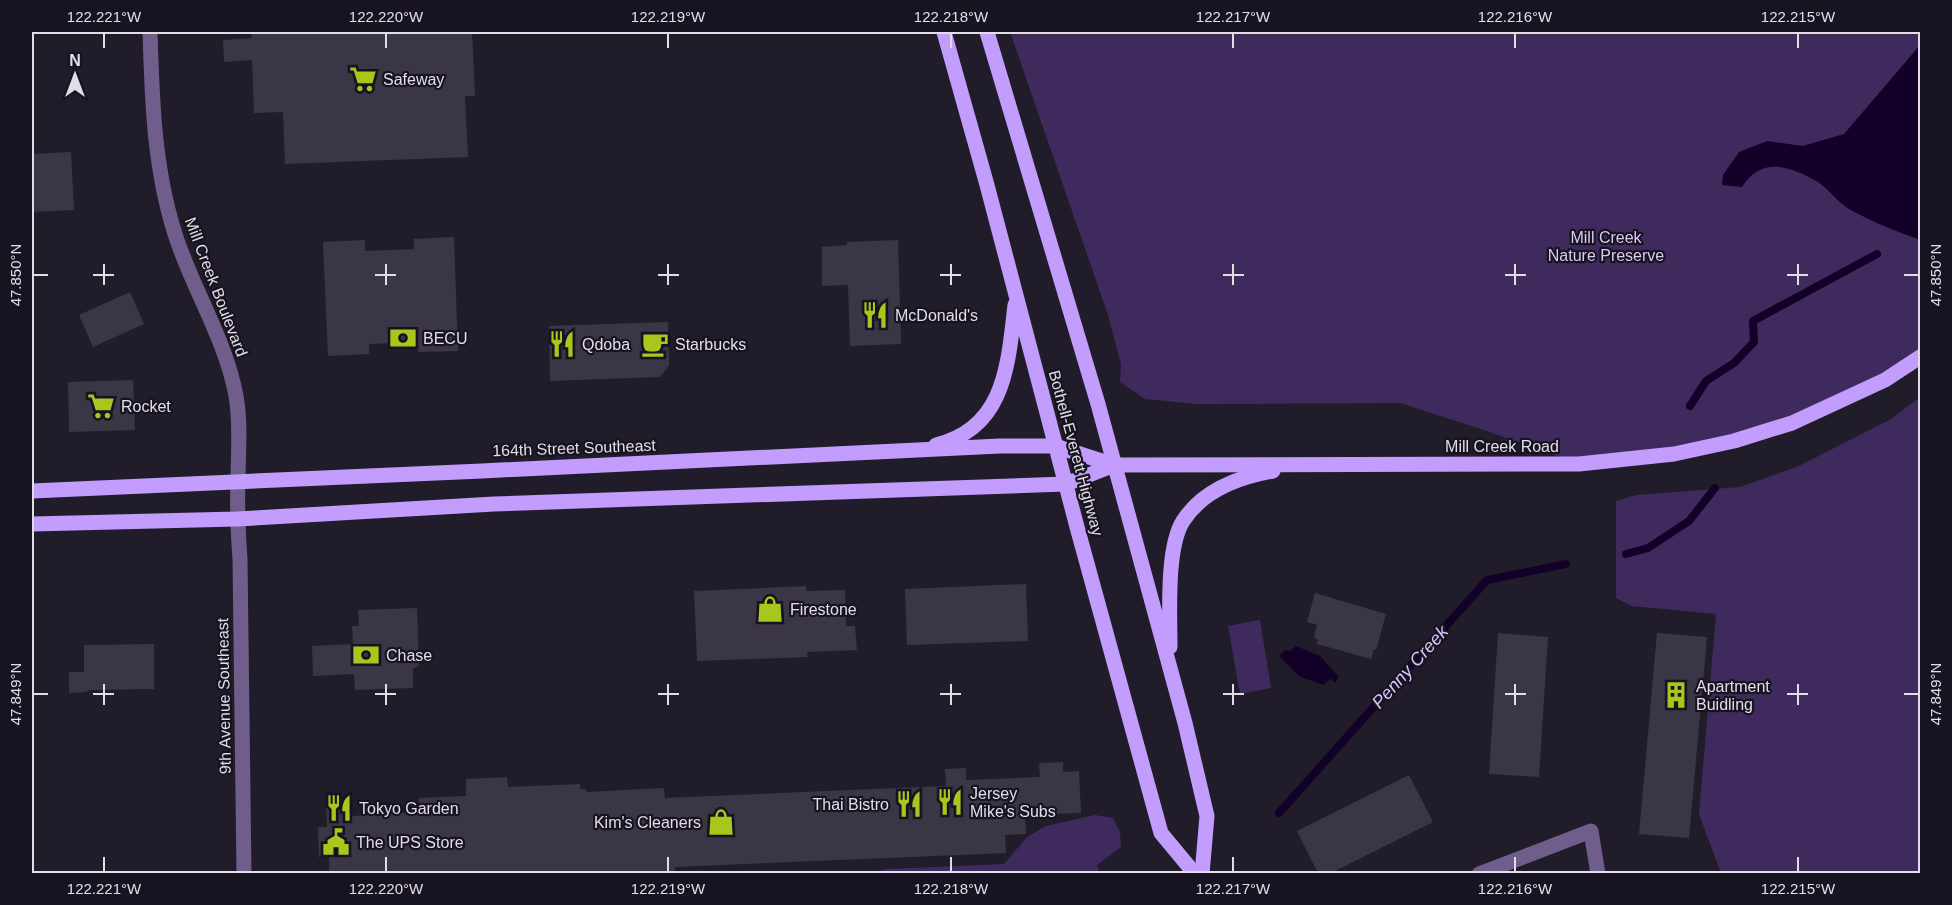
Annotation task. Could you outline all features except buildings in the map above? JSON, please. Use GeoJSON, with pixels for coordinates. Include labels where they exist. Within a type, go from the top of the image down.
{"type":"FeatureCollection","features":[{"type":"Feature","properties":{"kind":"main road","name":"Bothell-Everett Highway"},"geometry":{"type":"LineString","coordinates":[[944,32],[1161,833],[1195,873]]}},
{"type":"Feature","properties":{"kind":"main road","name":"Bothell-Everett Highway"},"geometry":{"type":"LineString","coordinates":[[987,32],[1114,465],[1170,668],[1207,816],[1202,873]]}},
{"type":"Feature","properties":{"kind":"main road"},"geometry":{"type":"LineString","coordinates":[[908,450],[940,444],[965,432],[981,419],[995,402],[1003,385],[1016,296]]}},
{"type":"Feature","properties":{"kind":"main road","name":"Mill Creek Road"},"geometry":{"type":"LineString","coordinates":[[1066,484],[1114,465],[1579,464],[1674,454],[1734,441],[1792,423],[1885,380],[1920,357]]}},
{"type":"Feature","properties":{"kind":"main road","name":"164th Street Southeast"},"geometry":{"type":"LineString","coordinates":[[32,491],[908,450],[1055,446],[1114,465]]}},
{"type":"Feature","properties":{"kind":"main road"},"geometry":{"type":"LineString","coordinates":[[1170,668],[1170,599],[1175,544],[1183,521],[1206,495],[1229,483],[1255,474],[1317,464]]}},
{"type":"Feature","properties":{"kind":"main road"},"geometry":{"type":"LineString","coordinates":[[32,524],[237,519],[494,504],[1066,484]]}},
{"type":"Feature","properties":{"kind":"street","name":"Mill Creek Boulevard"},"geometry":{"type":"LineString","coordinates":[[150,32],[155,133],[162,188],[185,264],[231,374],[236,396],[239,424],[237,519]]}},
{"type":"Feature","properties":{"kind":"street","name":"9th Avenue Southeast"},"geometry":{"type":"LineString","coordinates":[[237,519],[240,559],[244,873]]}},
{"type":"Feature","properties":{"kind":"street"},"geometry":{"type":"LineString","coordinates":[[1479,873],[1591,831],[1598,873]]}},
{"type":"Feature","properties":{"kind":"green space","name":"Mill Creek Nature Preserve"},"geometry":{"type":"Polygon","coordinates":[[[1010,32],[1920,32],[1920,357],[1837,404],[1674,454],[1579,464],[1400,403],[1196,404],[1145,399],[1120,382],[1121,364],[1108,315],[1010,32]]]}},
{"type":"Feature","properties":{"kind":"green space"},"geometry":{"type":"Polygon","coordinates":[[[1920,397],[1920,873],[1721,873],[1699,814],[1716,614],[1631,606],[1616,598],[1616,501],[1636,495],[1740,487],[1799,466],[1891,419],[1920,397]]]}},
{"type":"Feature","properties":{"kind":"green space"},"geometry":{"type":"Polygon","coordinates":[[[1260,620],[1271,688],[1240,694],[1228,626],[1260,620]]]}},
{"type":"Feature","properties":{"kind":"green space"},"geometry":{"type":"Polygon","coordinates":[[[1095,815],[1113,818],[1120,832],[1121,847],[1097,865],[1099,873],[870,873],[886,869],[1004,864],[1027,837],[1046,826],[1095,815]]]}},
{"type":"Feature","properties":{"kind":"shaded area"},"geometry":{"type":"Polygon","coordinates":[[[1920,45],[1920,240],[1858,214],[1845,206],[1818,182],[1787,168],[1767,168],[1758,171],[1742,187],[1722,185],[1723,175],[1739,152],[1767,141],[1803,146],[1844,134],[1920,45]]]}},
{"type":"Feature","properties":{"kind":"shaded area"},"geometry":{"type":"Polygon","coordinates":[[[1296,646],[1320,656],[1339,677],[1335,683],[1331,679],[1323,685],[1299,676],[1279,656],[1285,650],[1290,651],[1296,646]]]}},
{"type":"Feature","properties":{"kind":"waterway","name":"Penny Creek"},"geometry":{"type":"LineString","coordinates":[[1690,406],[1706,381],[1734,363],[1754,342],[1753,321],[1877,254]]}},
{"type":"Feature","properties":{"kind":"waterway","name":"Penny Creek"},"geometry":{"type":"LineString","coordinates":[[1626,554],[1648,548],[1689,521],[1715,488]]}},
{"type":"Feature","properties":{"kind":"waterway","name":"Penny Creek"},"geometry":{"type":"LineString","coordinates":[[1279,813],[1487,580],[1566,564]]}},
{"type":"Feature","properties":{"kind":"place","name":"Safeway"},"geometry":{"type":"Point","coordinates":[363,79]}},
{"type":"Feature","properties":{"kind":"place","name":"McDonald's"},"geometry":{"type":"Point","coordinates":[875,315]}},
{"type":"Feature","properties":{"kind":"place","name":"BECU"},"geometry":{"type":"Point","coordinates":[403,338]}},
{"type":"Feature","properties":{"kind":"place","name":"Qdoba"},"geometry":{"type":"Point","coordinates":[562,344]}},
{"type":"Feature","properties":{"kind":"place","name":"Starbucks"},"geometry":{"type":"Point","coordinates":[655,344]}},
{"type":"Feature","properties":{"kind":"place","name":"Rocket"},"geometry":{"type":"Point","coordinates":[101,406]}},
{"type":"Feature","properties":{"kind":"place","name":"Firestone"},"geometry":{"type":"Point","coordinates":[770,609]}},
{"type":"Feature","properties":{"kind":"place","name":"Chase"},"geometry":{"type":"Point","coordinates":[366,655]}},
{"type":"Feature","properties":{"kind":"place","name":"Apartment Buidling"},"geometry":{"type":"Point","coordinates":[1676,695]}},
{"type":"Feature","properties":{"kind":"place","name":"Jersey Mike's Subs"},"geometry":{"type":"Point","coordinates":[950,802]}},
{"type":"Feature","properties":{"kind":"place","name":"Thai Bistro"},"geometry":{"type":"Point","coordinates":[909,804]}},
{"type":"Feature","properties":{"kind":"place","name":"Tokyo Garden"},"geometry":{"type":"Point","coordinates":[339,808]}},
{"type":"Feature","properties":{"kind":"place","name":"Kim's Cleaners"},"geometry":{"type":"Point","coordinates":[721,822]}},
{"type":"Feature","properties":{"kind":"place","name":"The UPS Store"},"geometry":{"type":"Point","coordinates":[336,842]}}]}
